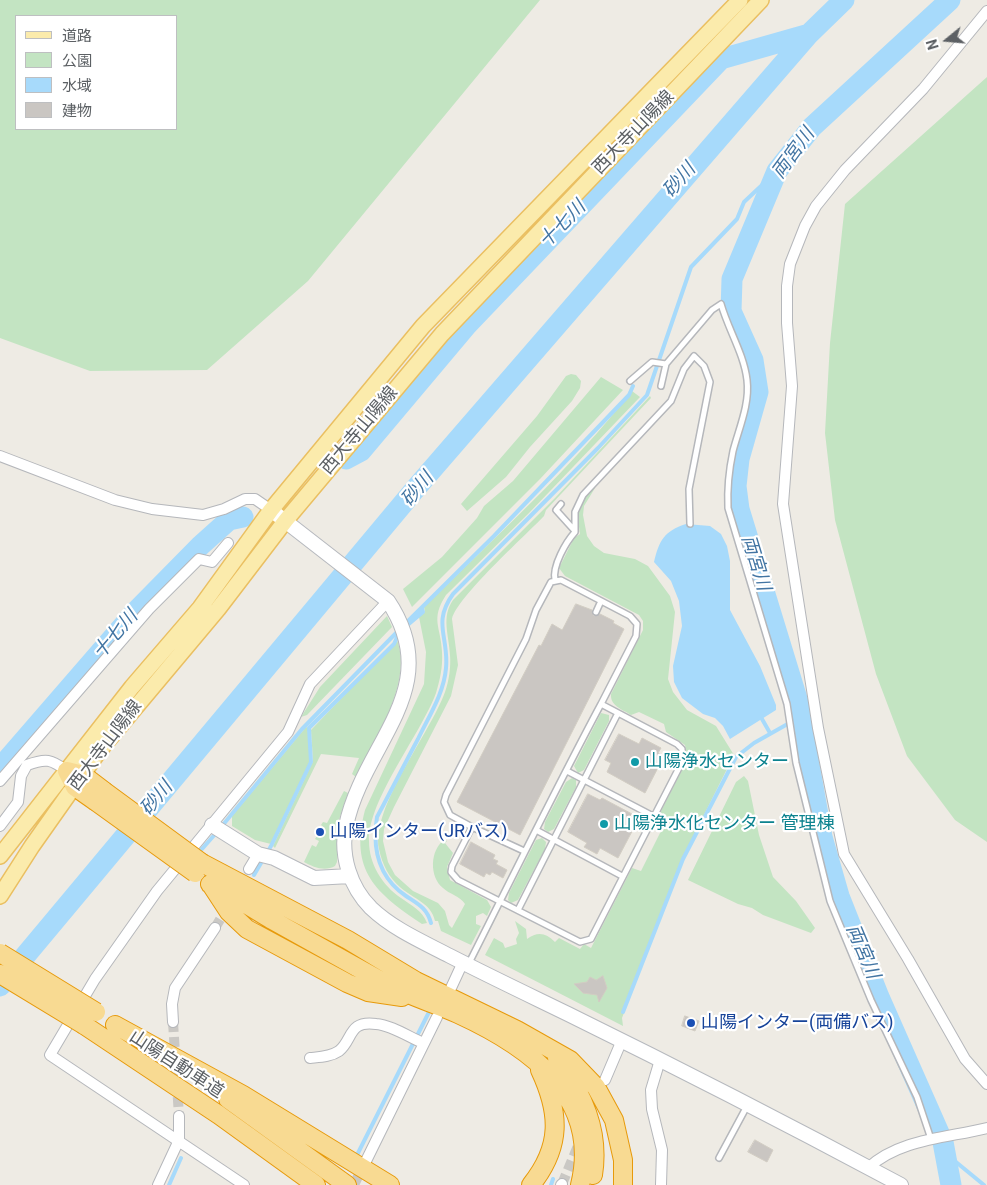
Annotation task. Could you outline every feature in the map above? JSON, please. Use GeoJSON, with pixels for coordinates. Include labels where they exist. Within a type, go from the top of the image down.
{"type":"FeatureCollection","features":[{"type":"Feature","properties":{"kind":"highway"},"geometry":{"type":"LineString","coordinates":[[75,778],[199,868],[380,968],[416,981],[517,1030],[570,1060],[582,1071],[606,1103],[620,1139],[624,1160],[623,1185]]}},
{"type":"Feature","properties":{"kind":"highway"},"geometry":{"type":"LineString","coordinates":[[199,868],[210,884],[241,912],[392,995],[422,1000]]}},
{"type":"Feature","properties":{"kind":"highway"},"geometry":{"type":"LineString","coordinates":[[210,884],[387,984],[458,1014],[481,1026],[511,1043],[535,1060],[558,1082],[575,1110],[580,1130],[582,1153],[583,1173],[580,1185]]}},
{"type":"Feature","properties":{"kind":"highway","name":"山陽自動車道"},"geometry":{"type":"LineString","coordinates":[[0,953],[115,1024],[230,1100],[348,1185]]}},
{"type":"Feature","properties":{"kind":"highway","name":"山陽自動車道"},"geometry":{"type":"LineString","coordinates":[[0,974],[84,1025],[219,1115],[316,1185]]}},
{"type":"Feature","properties":{"kind":"highway"},"geometry":{"type":"LineString","coordinates":[[115,1024],[243,1095],[390,1185]]}},
{"type":"Feature","properties":{"kind":"highway"},"geometry":{"type":"LineString","coordinates":[[551,1050],[570,1077],[588,1111],[595,1151],[591,1185]]}},
{"type":"Feature","properties":{"kind":"highway"},"geometry":{"type":"LineString","coordinates":[[531,1185],[549,1157],[556,1122],[548,1087],[535,1060]]}},
{"type":"Feature","properties":{"kind":"main road","name":"西大寺山陽線"},"geometry":{"type":"LineString","coordinates":[[0,896],[132,687],[200,608],[272,510],[423,326],[740,0]]}},
{"type":"Feature","properties":{"kind":"main road","name":"西大寺山陽線"},"geometry":{"type":"LineString","coordinates":[[0,856],[75,778],[111,737],[218,608],[286,520],[442,334],[761,0]]}},
{"type":"Feature","properties":{"kind":"street"},"geometry":{"type":"LineString","coordinates":[[987,11],[923,89],[845,170],[816,206],[805,226],[790,264],[787,286],[786,322],[792,386],[783,496],[818,728],[844,854],[908,959],[965,1059],[987,1084]]}},
{"type":"Feature","properties":{"kind":"street"},"geometry":{"type":"LineString","coordinates":[[0,456],[115,500],[152,509],[203,515],[224,509],[245,499],[255,499],[286,520],[383,597],[396,614],[408,645],[410,665],[408,684],[350,810],[344,843],[350,876],[363,899],[380,916],[412,937],[622,1040],[901,1185]]}},
{"type":"Feature","properties":{"kind":"street"},"geometry":{"type":"LineString","coordinates":[[0,781],[149,609],[199,560],[212,562],[228,543]]}},
{"type":"Feature","properties":{"kind":"street"},"geometry":{"type":"LineString","coordinates":[[244,1185],[50,1055],[95,979],[157,892],[288,732],[310,684],[383,597]]}},
{"type":"Feature","properties":{"kind":"street"},"geometry":{"type":"LineString","coordinates":[[0,826],[18,802],[21,776],[27,765],[39,760],[53,760],[75,778]]}},
{"type":"Feature","properties":{"kind":"street"},"geometry":{"type":"LineString","coordinates":[[212,825],[258,854],[274,858],[314,878],[350,876]]}},
{"type":"Feature","properties":{"kind":"street"},"geometry":{"type":"LineString","coordinates":[[249,869],[258,854]]}},
{"type":"Feature","properties":{"kind":"street"},"geometry":{"type":"LineString","coordinates":[[173,1022],[172,1004],[175,988],[215,928]]}},
{"type":"Feature","properties":{"kind":"street"},"geometry":{"type":"LineString","coordinates":[[451,988],[466,964]]}},
{"type":"Feature","properties":{"kind":"street"},"geometry":{"type":"LineString","coordinates":[[365,1163],[437,1017]]}},
{"type":"Feature","properties":{"kind":"street"},"geometry":{"type":"LineString","coordinates":[[310,1058],[326,1057],[341,1050],[350,1032],[362,1024],[378,1024],[423,1043]]}},
{"type":"Feature","properties":{"kind":"street"},"geometry":{"type":"LineString","coordinates":[[605,1080],[622,1040]]}},
{"type":"Feature","properties":{"kind":"street"},"geometry":{"type":"LineString","coordinates":[[660,1060],[650,1090],[652,1109],[662,1150],[661,1185]]}},
{"type":"Feature","properties":{"kind":"street"},"geometry":{"type":"LineString","coordinates":[[158,1185],[178,1140],[179,1116]]}},
{"type":"Feature","properties":{"kind":"street"},"geometry":{"type":"LineString","coordinates":[[868,1168],[888,1152],[931,1140],[987,1128]]}},
{"type":"Feature","properties":{"kind":"lane"},"geometry":{"type":"LineString","coordinates":[[660,386],[666,364],[720,304],[745,369],[747,381],[747,398],[727,486],[728,508],[787,704],[796,763],[830,901],[871,1000],[917,1097],[931,1140]]}},
{"type":"Feature","properties":{"kind":"lane"},"geometry":{"type":"LineString","coordinates":[[555,580],[554,573],[576,532],[575,512],[583,495],[671,401],[684,369],[694,356],[704,366],[710,382],[689,489],[690,524]]}},
{"type":"Feature","properties":{"kind":"lane"},"geometry":{"type":"LineString","coordinates":[[630,381],[652,362],[666,364]]}},
{"type":"Feature","properties":{"kind":"lane"},"geometry":{"type":"LineString","coordinates":[[561,504],[556,510],[576,532]]}},
{"type":"Feature","properties":{"kind":"lane"},"geometry":{"type":"LineString","coordinates":[[466,964],[567,771],[638,630],[634,618],[561,580],[551,582],[536,610],[526,639],[444,802],[445,809],[450,815],[524,852]]}},
{"type":"Feature","properties":{"kind":"lane"},"geometry":{"type":"LineString","coordinates":[[596,612],[601,601]]}},
{"type":"Feature","properties":{"kind":"lane"},"geometry":{"type":"LineString","coordinates":[[472,827],[452,866],[451,872],[458,880],[580,942],[591,939],[682,762],[682,749],[601,704]]}},
{"type":"Feature","properties":{"kind":"lane"},"geometry":{"type":"LineString","coordinates":[[518,910],[618,713]]}},
{"type":"Feature","properties":{"kind":"lane"},"geometry":{"type":"LineString","coordinates":[[567,771],[653,816]]}},
{"type":"Feature","properties":{"kind":"lane"},"geometry":{"type":"LineString","coordinates":[[536,830],[622,876]]}},
{"type":"Feature","properties":{"kind":"lane"},"geometry":{"type":"LineString","coordinates":[[719,1158],[747,1105]]}},
{"type":"Feature","properties":{"kind":"green space"},"geometry":{"type":"Polygon","coordinates":[[[0,0],[540,0],[308,281],[207,370],[90,371],[0,338],[0,0]]]}},
{"type":"Feature","properties":{"kind":"green space"},"geometry":{"type":"Polygon","coordinates":[[[987,77],[987,842],[955,820],[907,756],[876,674],[835,520],[825,433],[830,343],[845,204],[987,77]]]}},
{"type":"Feature","properties":{"kind":"green space"},"geometry":{"type":"Polygon","coordinates":[[[576,375],[581,381],[580,388],[572,401],[530,447],[506,477],[467,511],[461,504],[537,416],[566,376],[576,375]]]}},
{"type":"Feature","properties":{"kind":"green space"},"geometry":{"type":"Polygon","coordinates":[[[601,377],[623,390],[540,479],[412,607],[403,589],[442,557],[477,518],[484,506],[513,481],[601,377]]]}},
{"type":"Feature","properties":{"kind":"green space"},"geometry":{"type":"Polygon","coordinates":[[[632,391],[640,397],[529,513],[446,595],[438,611],[442,662],[436,693],[377,806],[371,825],[369,841],[371,858],[378,873],[394,893],[422,915],[427,923],[422,924],[391,902],[370,878],[364,865],[361,849],[361,831],[365,810],[424,684],[426,652],[419,617],[425,612],[424,607],[584,448],[632,391]]]}},
{"type":"Feature","properties":{"kind":"green space"},"geometry":{"type":"Polygon","coordinates":[[[650,396],[651,398],[546,510],[544,516],[478,582],[466,596],[452,619],[458,665],[451,696],[394,807],[384,829],[383,841],[388,862],[395,875],[413,891],[438,903],[445,911],[449,925],[452,928],[465,904],[438,883],[433,871],[436,850],[439,844],[444,840],[447,841],[445,843],[453,853],[447,867],[450,880],[487,900],[491,907],[487,916],[483,913],[476,916],[476,924],[481,926],[471,945],[441,931],[438,921],[435,921],[430,910],[393,880],[384,865],[379,849],[379,832],[392,792],[438,709],[446,688],[450,664],[447,626],[449,606],[555,498],[650,396]]]}},
{"type":"Feature","properties":{"kind":"green space"},"geometry":{"type":"Polygon","coordinates":[[[592,488],[595,488],[584,506],[583,515],[587,536],[594,546],[604,553],[635,559],[648,566],[670,596],[675,612],[668,679],[673,692],[687,710],[716,726],[734,755],[682,859],[622,1018],[623,1026],[485,955],[494,938],[503,943],[505,948],[517,944],[516,939],[519,933],[515,921],[526,929],[527,939],[542,934],[555,942],[559,938],[580,949],[584,944],[591,948],[632,868],[641,871],[663,827],[655,823],[687,760],[685,745],[666,732],[664,724],[639,712],[631,715],[612,702],[611,694],[643,630],[643,621],[639,615],[565,576],[559,568],[574,538],[580,534],[581,505],[592,488]]]}},
{"type":"Feature","properties":{"kind":"green space"},"geometry":{"type":"Polygon","coordinates":[[[387,616],[392,627],[307,715],[301,717],[320,687],[387,616]]]}},
{"type":"Feature","properties":{"kind":"green space"},"geometry":{"type":"Polygon","coordinates":[[[397,640],[401,656],[396,692],[382,728],[356,777],[352,774],[359,758],[321,754],[275,848],[273,846],[313,761],[311,730],[397,640]]]}},
{"type":"Feature","properties":{"kind":"green space"},"geometry":{"type":"Polygon","coordinates":[[[601,713],[609,715],[609,721],[584,770],[578,773],[574,766],[601,713]]]}},
{"type":"Feature","properties":{"kind":"green space"},"geometry":{"type":"Polygon","coordinates":[[[306,727],[308,728],[310,763],[271,844],[255,840],[232,826],[232,816],[306,727]]]}},
{"type":"Feature","properties":{"kind":"green space"},"geometry":{"type":"Polygon","coordinates":[[[744,776],[748,781],[759,835],[773,877],[796,901],[815,928],[811,933],[763,915],[752,908],[738,904],[688,880],[736,782],[744,776]]]}},
{"type":"Feature","properties":{"kind":"green space"},"geometry":{"type":"Polygon","coordinates":[[[572,778],[576,780],[576,787],[554,829],[548,832],[544,829],[545,822],[566,782],[572,778]]]}},
{"type":"Feature","properties":{"kind":"green space"},"geometry":{"type":"Polygon","coordinates":[[[344,791],[348,793],[339,820],[337,862],[335,866],[323,869],[304,862],[312,845],[316,847],[319,841],[315,839],[317,836],[320,837],[325,828],[321,825],[323,822],[327,823],[344,791]]]}},
{"type":"Feature","properties":{"kind":"green space"},"geometry":{"type":"Polygon","coordinates":[[[542,838],[546,842],[545,849],[518,900],[511,903],[508,900],[509,893],[536,840],[542,838]]]}},
{"type":"Feature","properties":{"kind":"water"},"geometry":{"type":"Polygon","coordinates":[[[686,524],[710,526],[721,534],[727,546],[730,561],[730,610],[760,666],[776,705],[776,710],[730,739],[723,726],[715,718],[703,714],[682,698],[674,682],[673,666],[682,626],[679,601],[671,581],[654,562],[658,548],[664,538],[672,530],[686,524]]]}},
{"type":"Feature","properties":{"kind":"building"},"geometry":{"type":"Polygon","coordinates":[[[576,604],[592,610],[594,616],[600,614],[614,621],[613,623],[624,629],[520,835],[457,802],[539,645],[541,646],[552,624],[562,630],[576,604]]]}},
{"type":"Feature","properties":{"kind":"building","name":"山陽浄水センター"},"geometry":{"type":"Polygon","coordinates":[[[619,734],[639,744],[642,738],[661,748],[658,753],[664,756],[645,793],[607,772],[611,763],[605,760],[619,734]]]}},
{"type":"Feature","properties":{"kind":"building","name":"山陽浄水化センター 管理棟"},"geometry":{"type":"Polygon","coordinates":[[[588,794],[600,800],[602,798],[632,814],[630,816],[638,820],[618,858],[600,848],[597,854],[584,847],[587,843],[568,832],[588,794]]]}},
{"type":"Feature","properties":{"kind":"building"},"geometry":{"type":"Polygon","coordinates":[[[471,842],[495,855],[493,859],[498,861],[496,864],[507,870],[503,878],[492,872],[490,875],[486,873],[484,877],[460,864],[471,842]]]}},
{"type":"Feature","properties":{"kind":"building"},"geometry":{"type":"Polygon","coordinates":[[[603,976],[607,988],[599,1002],[597,995],[583,993],[574,984],[587,982],[590,977],[596,980],[603,976]]]}},
{"type":"Feature","properties":{"kind":"building","name":"山陽インター(両備バス)"},"geometry":{"type":"Polygon","coordinates":[[[685,1016],[699,1021],[695,1031],[682,1026],[685,1016]]]}},
{"type":"Feature","properties":{"kind":"building"},"geometry":{"type":"Polygon","coordinates":[[[755,1140],[773,1150],[767,1162],[748,1152],[755,1140]]]}},
{"type":"Feature","properties":{"kind":"waterway","name":"砂川"},"geometry":{"type":"LineString","coordinates":[[0,986],[416,488],[809,34],[844,0]]}},
{"type":"Feature","properties":{"kind":"waterway","name":"両宮川"},"geometry":{"type":"LineString","coordinates":[[950,0],[812,127],[777,171],[732,279],[731,311],[753,360],[758,392],[739,459],[736,486],[739,509],[798,702],[822,837],[839,896],[879,997],[943,1142],[951,1185]]}},
{"type":"Feature","properties":{"kind":"waterway","name":"十七川"},"geometry":{"type":"LineString","coordinates":[[346,459],[361,451],[467,325],[721,59],[809,34]]}},
{"type":"Feature","properties":{"kind":"waterway"},"geometry":{"type":"LineString","coordinates":[[431,923],[424,910],[389,880],[379,861],[375,840],[377,817],[431,713],[445,677],[446,657],[442,622],[447,604],[453,594],[598,448],[647,395],[691,267],[737,219],[744,202],[777,171]]}},
{"type":"Feature","properties":{"kind":"waterway"},"geometry":{"type":"LineString","coordinates":[[404,625],[494,536],[629,395],[633,386]]}},
{"type":"Feature","properties":{"kind":"waterway","name":"十七川"},"geometry":{"type":"LineString","coordinates":[[0,768],[137,610],[200,546],[229,520],[243,517]]}},
{"type":"Feature","properties":{"kind":"waterway"},"geometry":{"type":"LineString","coordinates":[[404,628],[423,612],[422,608]]}},
{"type":"Feature","properties":{"kind":"waterway"},"geometry":{"type":"LineString","coordinates":[[222,826],[302,729],[399,630]]}},
{"type":"Feature","properties":{"kind":"waterway"},"geometry":{"type":"LineString","coordinates":[[254,875],[271,846],[311,762],[309,728],[394,644],[399,633]]}},
{"type":"Feature","properties":{"kind":"waterway"},"geometry":{"type":"LineString","coordinates":[[623,1012],[683,859],[736,757],[754,743],[800,717]]}},
{"type":"Feature","properties":{"kind":"waterway"},"geometry":{"type":"LineString","coordinates":[[762,719],[770,733]]}},
{"type":"Feature","properties":{"kind":"waterway"},"geometry":{"type":"LineString","coordinates":[[202,849],[217,832]]}},
{"type":"Feature","properties":{"kind":"waterway"},"geometry":{"type":"LineString","coordinates":[[356,1157],[429,1012]]}},
{"type":"Feature","properties":{"kind":"waterway"},"geometry":{"type":"LineString","coordinates":[[945,1153],[984,1185]]}},
{"type":"Feature","properties":{"kind":"waterway"},"geometry":{"type":"LineString","coordinates":[[169,1185],[181,1158]]}},
{"type":"Feature","properties":{"kind":"waterway"},"geometry":{"type":"LineString","coordinates":[[551,1185],[553,1179]]}},
{"type":"Feature","properties":{"kind":"tunnel"},"geometry":{"type":"LineString","coordinates":[[215,928],[228,906]]}},
{"type":"Feature","properties":{"kind":"tunnel"},"geometry":{"type":"LineString","coordinates":[[173,1022],[179,1116]]}},
{"type":"Feature","properties":{"kind":"tunnel"},"geometry":{"type":"LineString","coordinates":[[562,1184],[580,1141]]}},
{"type":"Feature","properties":{"kind":"tunnel"},"geometry":{"type":"LineString","coordinates":[[354,1185],[364,1164]]}},
{"type":"Feature","properties":{"kind":"place","name":"山陽浄水センター"},"geometry":{"type":"Point","coordinates":[635,762]}},
{"type":"Feature","properties":{"kind":"place","name":"山陽浄水化センター 管理棟"},"geometry":{"type":"Point","coordinates":[604,824]}},
{"type":"Feature","properties":{"kind":"place","name":"山陽インター(JRバス)"},"geometry":{"type":"Point","coordinates":[320,832]}},
{"type":"Feature","properties":{"kind":"place","name":"山陽インター(両備バス)"},"geometry":{"type":"Point","coordinates":[691,1023]}}]}
